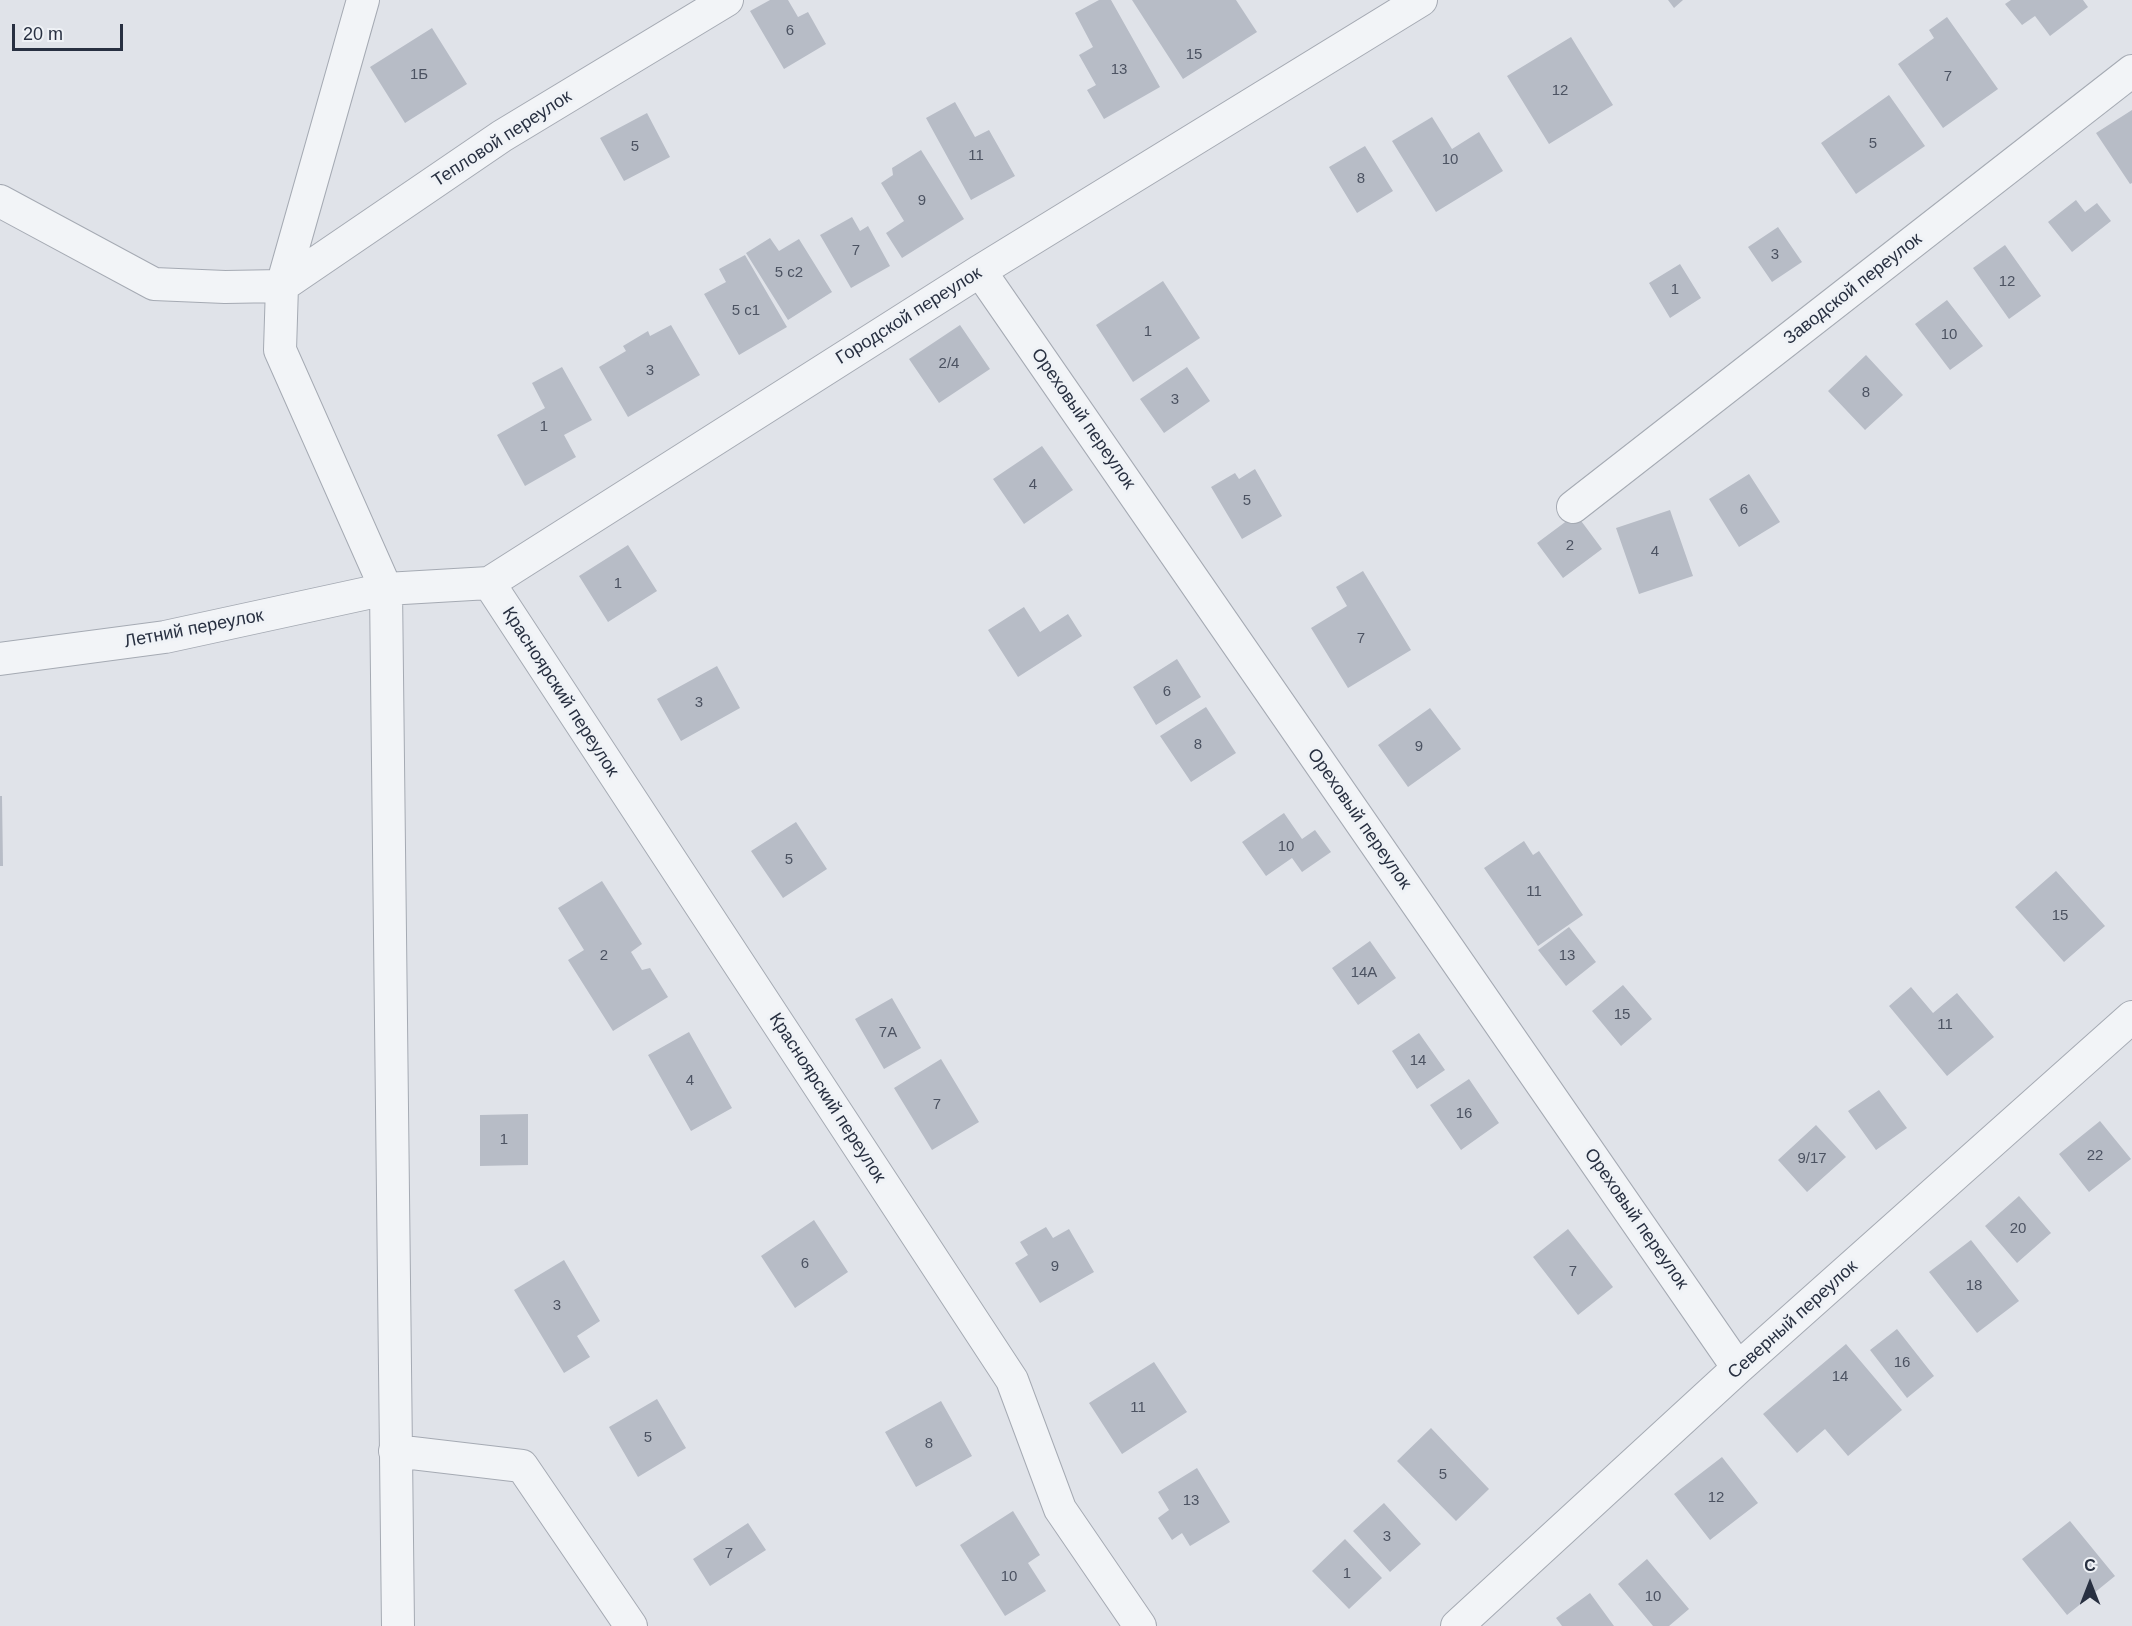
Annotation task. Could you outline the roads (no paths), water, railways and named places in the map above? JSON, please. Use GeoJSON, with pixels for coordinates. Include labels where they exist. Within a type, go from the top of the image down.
{"type":"FeatureCollection","features":[{"type":"Feature","properties":{"kind":"street"},"geometry":{"type":"LineString","coordinates":[[363,0],[282,286],[280,350],[386,589],[398,1626]]}},
{"type":"Feature","properties":{"kind":"street","name":"Тепловой переулок"},"geometry":{"type":"LineString","coordinates":[[282,286],[502,136],[728,0]]}},
{"type":"Feature","properties":{"kind":"street","name":"Городской переулок"},"geometry":{"type":"LineString","coordinates":[[386,589],[489,583],[980,271],[1420,0]]}},
{"type":"Feature","properties":{"kind":"street","name":"Заводской переулок"},"geometry":{"type":"LineString","coordinates":[[1573,507],[2132,71]]}},
{"type":"Feature","properties":{"kind":"street"},"geometry":{"type":"LineString","coordinates":[[0,201],[154,284],[225,287],[282,286]]}},
{"type":"Feature","properties":{"kind":"street","name":"Ореховый переулок"},"geometry":{"type":"LineString","coordinates":[[980,271],[1738,1368]]}},
{"type":"Feature","properties":{"kind":"street","name":"Красноярский переулок"},"geometry":{"type":"LineString","coordinates":[[489,583],[1012,1380],[1060,1509],[1140,1626]]}},
{"type":"Feature","properties":{"kind":"street","name":"Летний переулок"},"geometry":{"type":"LineString","coordinates":[[0,659],[165,637],[386,589]]}},
{"type":"Feature","properties":{"kind":"street","name":"Северный переулок"},"geometry":{"type":"LineString","coordinates":[[1457,1626],[1738,1368],[2132,1017]]}},
{"type":"Feature","properties":{"kind":"street"},"geometry":{"type":"LineString","coordinates":[[395,1451],[522,1466],[631,1626]]}}]}
